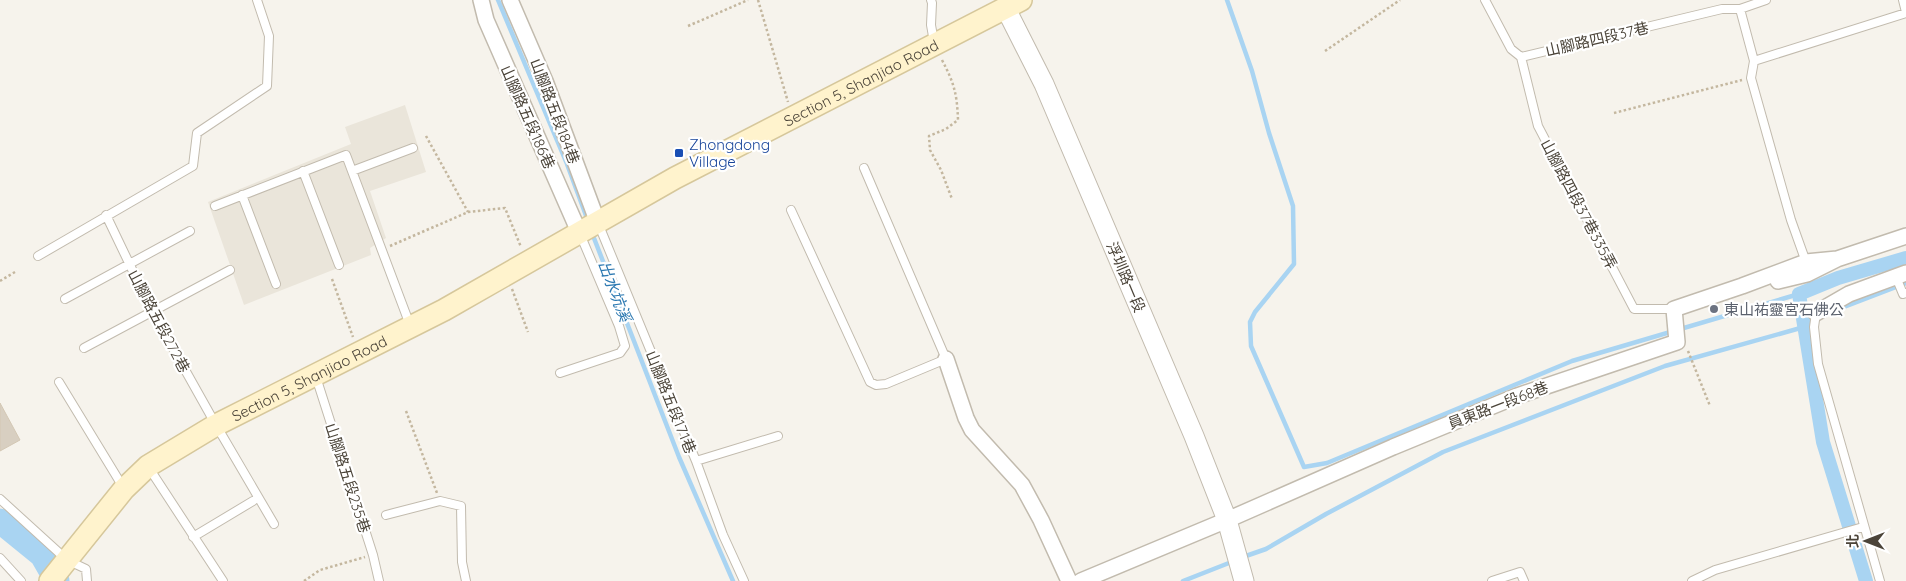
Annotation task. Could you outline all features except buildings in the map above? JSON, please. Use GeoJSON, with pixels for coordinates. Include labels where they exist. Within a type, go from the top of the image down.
{"type":"FeatureCollection","features":[{"type":"Feature","properties":{"kind":"main road","name":"Section 5, Shanjiao Road"},"geometry":{"type":"LineString","coordinates":[[50,581],[124,489],[148,466],[216,425],[410,327],[675,178],[1013,4]]}},
{"type":"Feature","properties":{"kind":"street","name":"山腳路五段186巷"},"geometry":{"type":"LineString","coordinates":[[482,0],[486,20],[588,228]]}},
{"type":"Feature","properties":{"kind":"street","name":"山腳路五段184巷"},"geometry":{"type":"LineString","coordinates":[[510,0],[545,81],[588,228]]}},
{"type":"Feature","properties":{"kind":"street","name":"浮圳路一段"},"geometry":{"type":"LineString","coordinates":[[1013,4],[1044,84],[1194,436],[1227,520],[1240,567]]}},
{"type":"Feature","properties":{"kind":"street"},"geometry":{"type":"LineString","coordinates":[[1742,286],[1755,288],[1807,274],[1837,259],[1906,236]]}},
{"type":"Feature","properties":{"kind":"street"},"geometry":{"type":"LineString","coordinates":[[1677,342],[1674,309],[1806,262],[1837,259]]}},
{"type":"Feature","properties":{"kind":"street"},"geometry":{"type":"LineString","coordinates":[[1816,313],[1849,294],[1901,275]]}},
{"type":"Feature","properties":{"kind":"street","name":"員東路一段68巷"},"geometry":{"type":"LineString","coordinates":[[1081,581],[1517,396],[1677,342]]}},
{"type":"Feature","properties":{"kind":"street"},"geometry":{"type":"LineString","coordinates":[[946,359],[972,430],[1022,485],[1069,581]]}},
{"type":"Feature","properties":{"kind":"lane"},"geometry":{"type":"LineString","coordinates":[[38,256],[193,166],[197,133],[266,86],[268,36],[257,0]]}},
{"type":"Feature","properties":{"kind":"lane"},"geometry":{"type":"LineString","coordinates":[[931,0],[931,26],[934,44]]}},
{"type":"Feature","properties":{"kind":"lane"},"geometry":{"type":"LineString","coordinates":[[1485,0],[1511,49],[1521,57]]}},
{"type":"Feature","properties":{"kind":"lane","name":"山腳路四段37巷"},"geometry":{"type":"LineString","coordinates":[[1521,57],[1722,9],[1740,9],[1766,0]]}},
{"type":"Feature","properties":{"kind":"lane"},"geometry":{"type":"LineString","coordinates":[[1754,62],[1906,13],[1903,0]]}},
{"type":"Feature","properties":{"kind":"lane"},"geometry":{"type":"LineString","coordinates":[[1740,9],[1754,62],[1751,78],[1791,220],[1806,262]]}},
{"type":"Feature","properties":{"kind":"lane","name":"山腳路四段37巷335弄"},"geometry":{"type":"LineString","coordinates":[[1521,57],[1538,126],[1634,309],[1674,309]]}},
{"type":"Feature","properties":{"kind":"lane"},"geometry":{"type":"LineString","coordinates":[[352,171],[413,148]]}},
{"type":"Feature","properties":{"kind":"lane"},"geometry":{"type":"LineString","coordinates":[[214,206],[346,155],[410,327]]}},
{"type":"Feature","properties":{"kind":"lane"},"geometry":{"type":"LineString","coordinates":[[791,210],[870,382],[876,385],[886,384],[946,359],[864,168]]}},
{"type":"Feature","properties":{"kind":"lane"},"geometry":{"type":"LineString","coordinates":[[303,171],[339,265]]}},
{"type":"Feature","properties":{"kind":"lane"},"geometry":{"type":"LineString","coordinates":[[242,195],[276,284]]}},
{"type":"Feature","properties":{"kind":"lane","name":"山腳路五段272巷"},"geometry":{"type":"LineString","coordinates":[[106,215],[152,312],[274,524]]}},
{"type":"Feature","properties":{"kind":"lane"},"geometry":{"type":"LineString","coordinates":[[560,373],[620,353],[625,346],[588,228]]}},
{"type":"Feature","properties":{"kind":"lane","name":"山腳路五段171巷"},"geometry":{"type":"LineString","coordinates":[[588,228],[696,461],[744,581]]}},
{"type":"Feature","properties":{"kind":"lane"},"geometry":{"type":"LineString","coordinates":[[65,300],[190,231]]}},
{"type":"Feature","properties":{"kind":"lane"},"geometry":{"type":"LineString","coordinates":[[84,348],[230,270]]}},
{"type":"Feature","properties":{"kind":"lane"},"geometry":{"type":"LineString","coordinates":[[1901,275],[1904,294]]}},
{"type":"Feature","properties":{"kind":"lane"},"geometry":{"type":"LineString","coordinates":[[1816,313],[1814,327],[1818,364],[1863,527],[1880,581]]}},
{"type":"Feature","properties":{"kind":"lane","name":"山腳路五段235巷"},"geometry":{"type":"LineString","coordinates":[[315,375],[373,555],[379,581]]}},
{"type":"Feature","properties":{"kind":"lane"},"geometry":{"type":"LineString","coordinates":[[59,382],[124,489]]}},
{"type":"Feature","properties":{"kind":"lane"},"geometry":{"type":"LineString","coordinates":[[696,461],[778,436]]}},
{"type":"Feature","properties":{"kind":"lane"},"geometry":{"type":"LineString","coordinates":[[148,466],[223,581]]}},
{"type":"Feature","properties":{"kind":"lane"},"geometry":{"type":"LineString","coordinates":[[0,499],[67,560],[86,569],[87,581]]}},
{"type":"Feature","properties":{"kind":"lane"},"geometry":{"type":"LineString","coordinates":[[193,537],[254,501]]}},
{"type":"Feature","properties":{"kind":"lane"},"geometry":{"type":"LineString","coordinates":[[386,515],[440,501],[461,506],[462,562],[466,581]]}},
{"type":"Feature","properties":{"kind":"lane"},"geometry":{"type":"LineString","coordinates":[[1692,581],[1715,570],[1863,527]]}},
{"type":"Feature","properties":{"kind":"lane"},"geometry":{"type":"LineString","coordinates":[[0,558],[21,581]]}},
{"type":"Feature","properties":{"kind":"lane"},"geometry":{"type":"LineString","coordinates":[[1492,581],[1520,572],[1524,581]]}},
{"type":"Feature","properties":{"kind":"path"},"geometry":{"type":"LineString","coordinates":[[688,26],[748,0]]}},
{"type":"Feature","properties":{"kind":"path"},"geometry":{"type":"LineString","coordinates":[[758,0],[793,117]]}},
{"type":"Feature","properties":{"kind":"path"},"geometry":{"type":"LineString","coordinates":[[1325,51],[1400,0]]}},
{"type":"Feature","properties":{"kind":"path"},"geometry":{"type":"LineString","coordinates":[[934,44],[954,83],[957,98],[958,120],[946,129],[929,136],[930,150],[941,170],[952,199]]}},
{"type":"Feature","properties":{"kind":"path"},"geometry":{"type":"LineString","coordinates":[[1614,113],[1751,78]]}},
{"type":"Feature","properties":{"kind":"path"},"geometry":{"type":"LineString","coordinates":[[426,136],[468,212]]}},
{"type":"Feature","properties":{"kind":"path"},"geometry":{"type":"LineString","coordinates":[[382,249],[468,212],[505,208],[528,262]]}},
{"type":"Feature","properties":{"kind":"path"},"geometry":{"type":"LineString","coordinates":[[0,281],[15,272]]}},
{"type":"Feature","properties":{"kind":"path"},"geometry":{"type":"LineString","coordinates":[[507,274],[528,332]]}},
{"type":"Feature","properties":{"kind":"path"},"geometry":{"type":"LineString","coordinates":[[332,279],[359,353]]}},
{"type":"Feature","properties":{"kind":"path"},"geometry":{"type":"LineString","coordinates":[[1677,342],[1687,349],[1710,406]]}},
{"type":"Feature","properties":{"kind":"path"},"geometry":{"type":"LineString","coordinates":[[406,411],[440,501]]}},
{"type":"Feature","properties":{"kind":"path"},"geometry":{"type":"LineString","coordinates":[[304,581],[320,570],[373,555]]}},
{"type":"Feature","properties":{"kind":"shaded area"},"geometry":{"type":"Polygon","coordinates":[[[405,105],[426,172],[370,191],[386,238],[370,248],[371,255],[244,305],[208,202],[351,144],[345,127],[405,105]]]}},
{"type":"Feature","properties":{"kind":"waterway","name":"出水坑溪"},"geometry":{"type":"LineString","coordinates":[[498,0],[567,164],[588,221]]}},
{"type":"Feature","properties":{"kind":"waterway"},"geometry":{"type":"LineString","coordinates":[[1227,0],[1252,71],[1269,133],[1293,206],[1294,264],[1255,312],[1250,322],[1251,346],[1304,467],[1327,463],[1572,361],[1799,294]]}},
{"type":"Feature","properties":{"kind":"waterway","name":"出水坑溪"},"geometry":{"type":"LineString","coordinates":[[592,233],[679,457],[733,581]]}},
{"type":"Feature","properties":{"kind":"waterway"},"geometry":{"type":"LineString","coordinates":[[1866,581],[1823,442],[1799,294],[1838,278],[1906,258]]}},
{"type":"Feature","properties":{"kind":"waterway"},"geometry":{"type":"LineString","coordinates":[[1831,312],[1906,283]]}},
{"type":"Feature","properties":{"kind":"waterway"},"geometry":{"type":"LineString","coordinates":[[1803,321],[1816,317]]}},
{"type":"Feature","properties":{"kind":"waterway"},"geometry":{"type":"LineString","coordinates":[[1243,557],[1266,549],[1326,514],[1443,452],[1665,366],[1804,327]]}},
{"type":"Feature","properties":{"kind":"waterway"},"geometry":{"type":"LineString","coordinates":[[0,521],[42,555],[57,581]]}},
{"type":"Feature","properties":{"kind":"waterway"},"geometry":{"type":"LineString","coordinates":[[1183,581],[1234,561]]}},
{"type":"Feature","properties":{"kind":"place","name":"Zhongdong Village"},"geometry":{"type":"Point","coordinates":[679,153]}},
{"type":"Feature","properties":{"kind":"place","name":"東山祐靈宮石佛公"},"geometry":{"type":"Point","coordinates":[1714,309]}}]}
